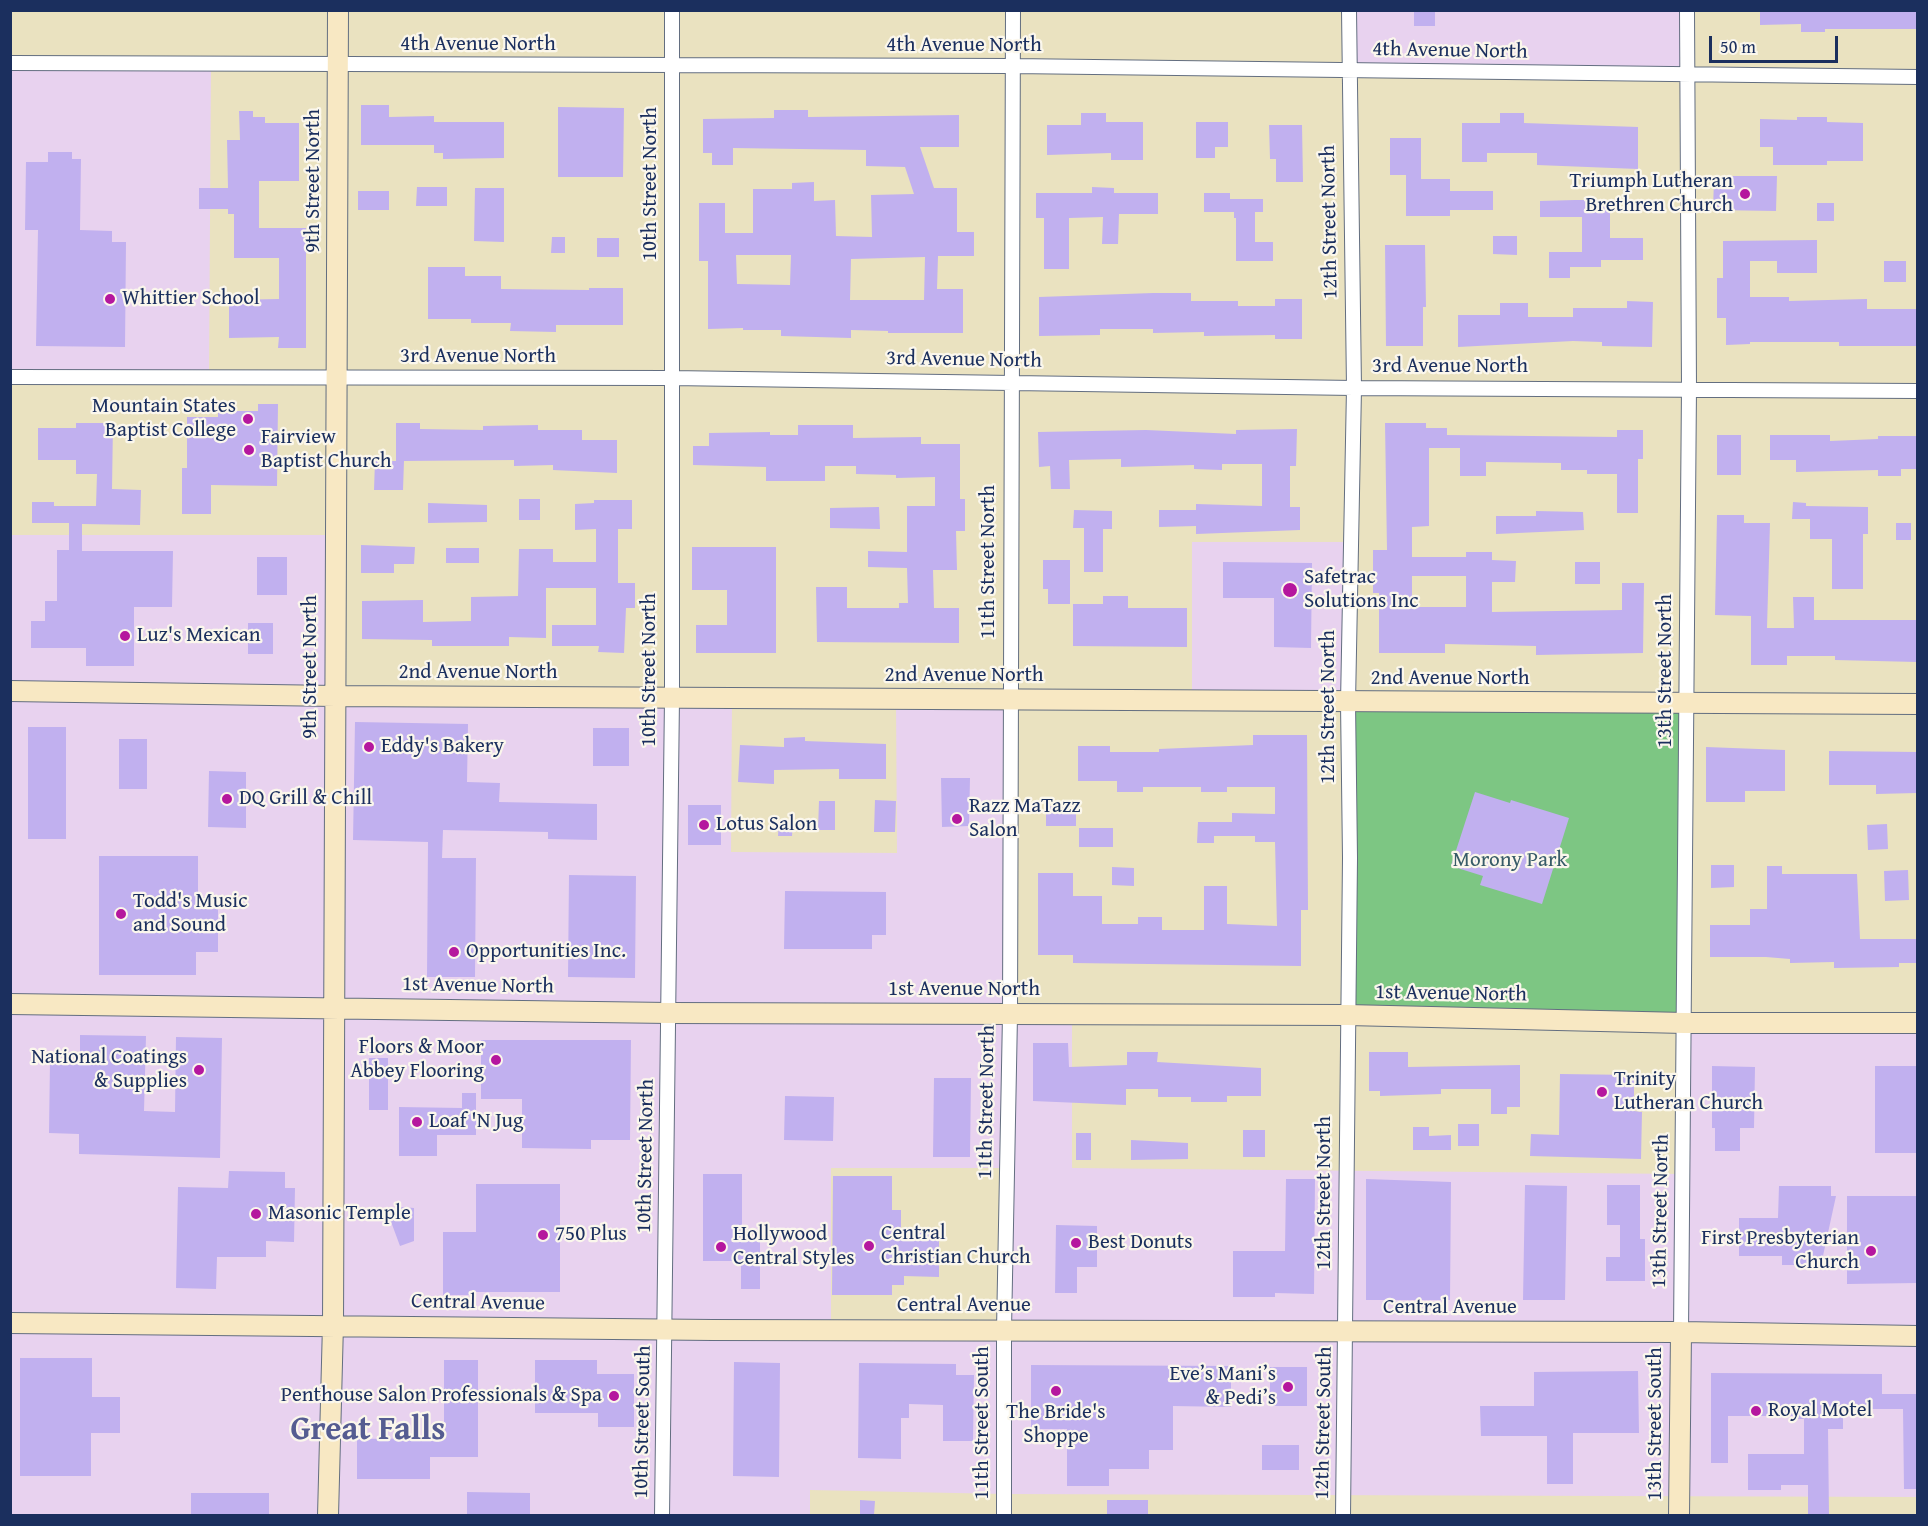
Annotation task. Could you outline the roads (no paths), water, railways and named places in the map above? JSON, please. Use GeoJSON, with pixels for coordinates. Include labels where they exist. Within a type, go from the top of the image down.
{"type":"FeatureCollection","features":[{"type":"Feature","properties":{"kind":"main road","name":"9th Street North"},"geometry":{"type":"LineString","coordinates":[[328,1515],[333,1324],[338,10]]}},
{"type":"Feature","properties":{"kind":"main road","name":"2nd Avenue North"},"geometry":{"type":"LineString","coordinates":[[10,691],[335,696],[1348,703],[1917,704]]}},
{"type":"Feature","properties":{"kind":"main road","name":"1st Avenue North"},"geometry":{"type":"LineString","coordinates":[[10,1004],[669,1013],[1347,1015],[1684,1023],[1917,1023]]}},
{"type":"Feature","properties":{"kind":"main road","name":"Central Avenue"},"geometry":{"type":"LineString","coordinates":[[10,1323],[333,1324],[665,1329],[1681,1332],[1917,1336]]}},
{"type":"Feature","properties":{"kind":"main road","name":"13th Street South"},"geometry":{"type":"LineString","coordinates":[[1679,1515],[1681,1332]]}},
{"type":"Feature","properties":{"kind":"street","name":"10th Street North"},"geometry":{"type":"LineString","coordinates":[[665,1329],[672,698],[672,10]]}},
{"type":"Feature","properties":{"kind":"street","name":"11th Street North"},"geometry":{"type":"LineString","coordinates":[[1004,1330],[1010,1015],[1013,10]]}},
{"type":"Feature","properties":{"kind":"street","name":"12th Street North"},"geometry":{"type":"LineString","coordinates":[[1346,1332],[1350,858],[1348,703],[1354,388],[1349,10]]}},
{"type":"Feature","properties":{"kind":"street","name":"13th Street North"},"geometry":{"type":"LineString","coordinates":[[1681,1332],[1689,388],[1687,10]]}},
{"type":"Feature","properties":{"kind":"street","name":"4th Avenue North"},"geometry":{"type":"LineString","coordinates":[[10,63],[338,66],[1012,66],[1917,77]]}},
{"type":"Feature","properties":{"kind":"street","name":"3rd Avenue North"},"geometry":{"type":"LineString","coordinates":[[10,377],[671,378],[1011,381],[1354,388],[1917,391]]}},
{"type":"Feature","properties":{"kind":"street","name":"10th Street South"},"geometry":{"type":"LineString","coordinates":[[662,1515],[665,1329]]}},
{"type":"Feature","properties":{"kind":"street","name":"11th Street South"},"geometry":{"type":"LineString","coordinates":[[1004,1330],[1004,1515]]}},
{"type":"Feature","properties":{"kind":"street","name":"12th Street South"},"geometry":{"type":"LineString","coordinates":[[1343,1515],[1346,1332]]}},
{"type":"Feature","properties":{"kind":"place","name":"Triumph Lutheran Brethren Church"},"geometry":{"type":"Point","coordinates":[1745,194]}},
{"type":"Feature","properties":{"kind":"place","name":"Whittier School"},"geometry":{"type":"Point","coordinates":[110,299]}},
{"type":"Feature","properties":{"kind":"place","name":"Mountain States Baptist College"},"geometry":{"type":"Point","coordinates":[248,419]}},
{"type":"Feature","properties":{"kind":"place","name":"Fairview Baptist Church"},"geometry":{"type":"Point","coordinates":[249,450]}},
{"type":"Feature","properties":{"kind":"place","name":"Safetrac Solutions Inc"},"geometry":{"type":"Point","coordinates":[1290,590]}},
{"type":"Feature","properties":{"kind":"place","name":"Luz's Mexican"},"geometry":{"type":"Point","coordinates":[125,636]}},
{"type":"Feature","properties":{"kind":"place","name":"Eddy's Bakery"},"geometry":{"type":"Point","coordinates":[369,747]}},
{"type":"Feature","properties":{"kind":"place","name":"DQ Grill & Chill"},"geometry":{"type":"Point","coordinates":[227,799]}},
{"type":"Feature","properties":{"kind":"place","name":"Razz MaTazz Salon"},"geometry":{"type":"Point","coordinates":[957,819]}},
{"type":"Feature","properties":{"kind":"place","name":"Lotus Salon"},"geometry":{"type":"Point","coordinates":[704,825]}},
{"type":"Feature","properties":{"kind":"place","name":"Todd's Music and Sound"},"geometry":{"type":"Point","coordinates":[121,914]}},
{"type":"Feature","properties":{"kind":"place","name":"Opportunities Inc."},"geometry":{"type":"Point","coordinates":[454,952]}},
{"type":"Feature","properties":{"kind":"place","name":"Floors & Moor Abbey Flooring"},"geometry":{"type":"Point","coordinates":[496,1060]}},
{"type":"Feature","properties":{"kind":"place","name":"National Coatings & Supplies"},"geometry":{"type":"Point","coordinates":[199,1070]}},
{"type":"Feature","properties":{"kind":"place","name":"Trinity Lutheran Church"},"geometry":{"type":"Point","coordinates":[1602,1092]}},
{"type":"Feature","properties":{"kind":"place","name":"Loaf 'N Jug"},"geometry":{"type":"Point","coordinates":[417,1122]}},
{"type":"Feature","properties":{"kind":"place","name":"Masonic Temple"},"geometry":{"type":"Point","coordinates":[256,1214]}},
{"type":"Feature","properties":{"kind":"place","name":"750 Plus"},"geometry":{"type":"Point","coordinates":[543,1235]}},
{"type":"Feature","properties":{"kind":"place","name":"Best Donuts"},"geometry":{"type":"Point","coordinates":[1076,1243]}},
{"type":"Feature","properties":{"kind":"place","name":"Central Christian Church"},"geometry":{"type":"Point","coordinates":[869,1246]}},
{"type":"Feature","properties":{"kind":"place","name":"Hollywood Central Styles"},"geometry":{"type":"Point","coordinates":[721,1247]}},
{"type":"Feature","properties":{"kind":"place","name":"First Presbyterian Church"},"geometry":{"type":"Point","coordinates":[1871,1251]}},
{"type":"Feature","properties":{"kind":"place","name":"Eve’s Mani’s & Pedi’s"},"geometry":{"type":"Point","coordinates":[1288,1387]}},
{"type":"Feature","properties":{"kind":"place","name":"The Bride's Shoppe"},"geometry":{"type":"Point","coordinates":[1056,1391]}},
{"type":"Feature","properties":{"kind":"place","name":"Penthouse Salon Professionals & Spa"},"geometry":{"type":"Point","coordinates":[614,1396]}},
{"type":"Feature","properties":{"kind":"place","name":"Royal Motel"},"geometry":{"type":"Point","coordinates":[1756,1411]}},
{"type":"Feature","properties":{"kind":"district","name":"Great Falls"},"geometry":{"type":"Point","coordinates":[368,1431]}},
{"type":"Feature","properties":{"kind":"park label","name":"Morony Park"},"geometry":{"type":"Point","coordinates":[1510,861]}}]}
